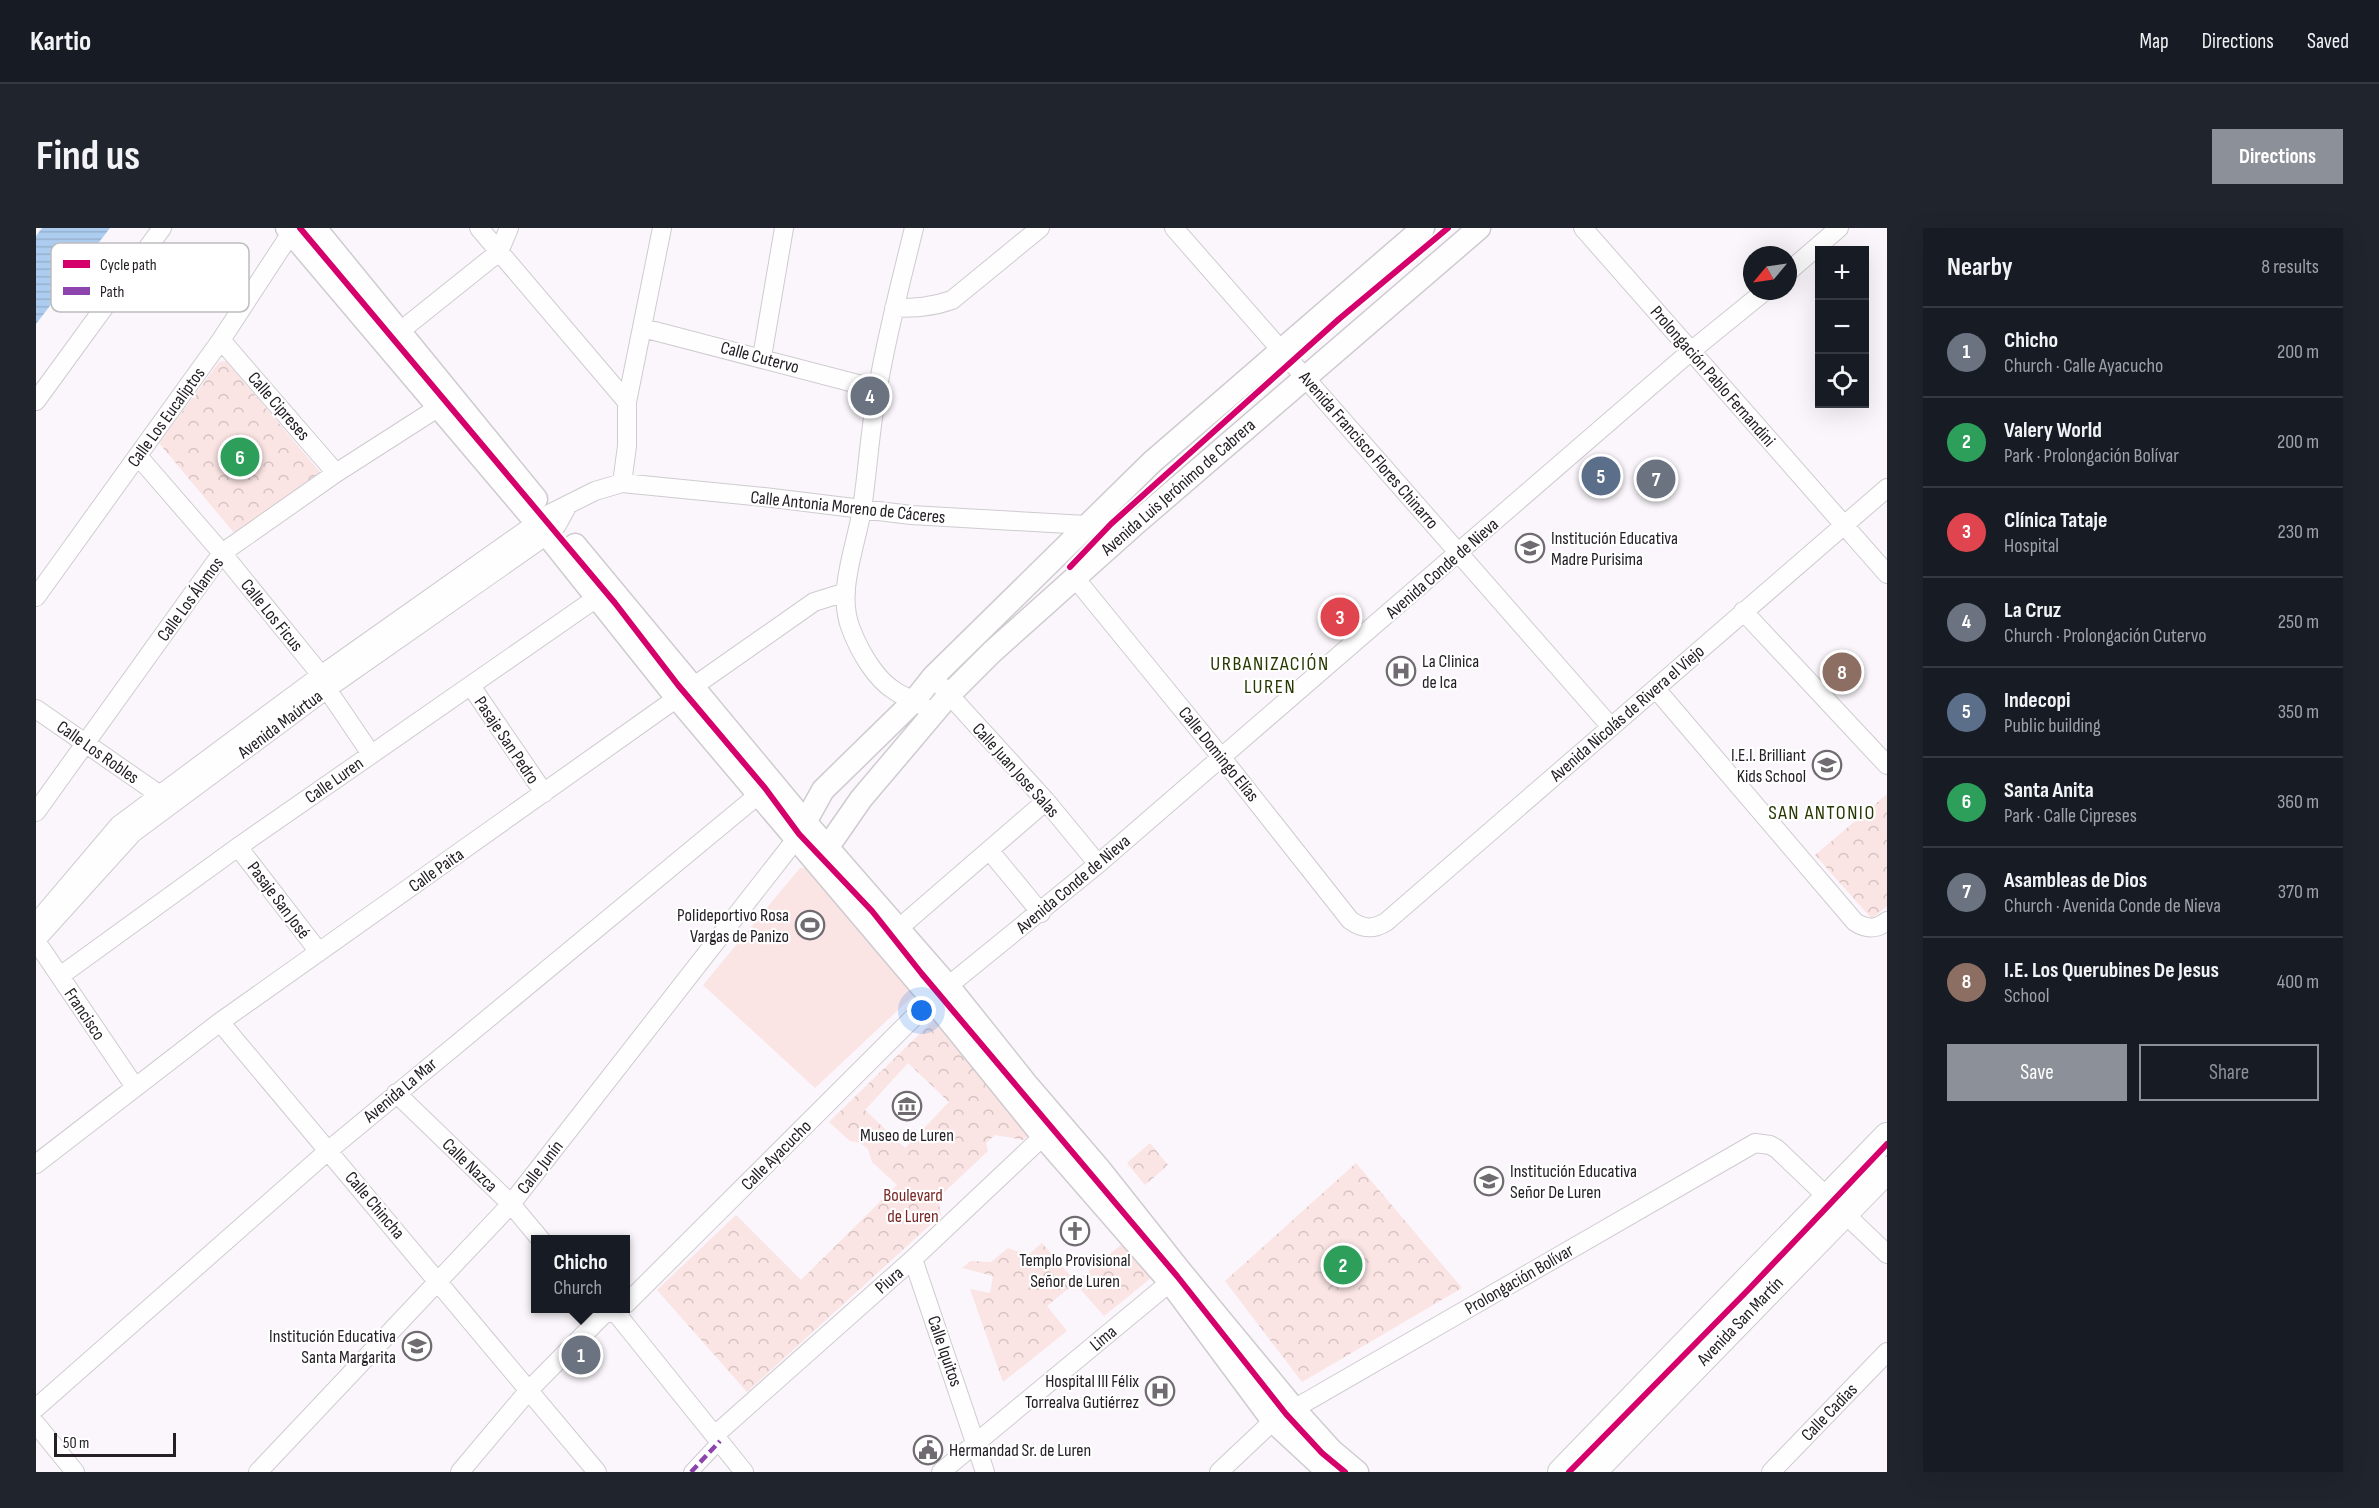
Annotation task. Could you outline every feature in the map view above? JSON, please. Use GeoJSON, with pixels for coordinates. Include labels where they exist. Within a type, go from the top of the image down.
{"type":"FeatureCollection","features":[{"type":"Feature","properties":{"kind":"main road","name":"Avenida San Martín"},"geometry":{"type":"LineString","coordinates":[[1593,1472],[1836,1205],[1887,1136]]}},
{"type":"Feature","properties":{"kind":"main road","name":"Avenida San Martín"},"geometry":{"type":"LineString","coordinates":[[1561,1472],[1836,1205],[1887,1170]]}},
{"type":"Feature","properties":{"kind":"street"},"geometry":{"type":"LineString","coordinates":[[151,243],[162,228]]}},
{"type":"Feature","properties":{"kind":"street"},"geometry":{"type":"LineString","coordinates":[[315,228],[391,338]]}},
{"type":"Feature","properties":{"kind":"street"},"geometry":{"type":"LineString","coordinates":[[479,228],[627,402]]}},
{"type":"Feature","properties":{"kind":"street"},"geometry":{"type":"LineString","coordinates":[[391,338],[499,252],[509,228]]}},
{"type":"Feature","properties":{"kind":"street"},"geometry":{"type":"LineString","coordinates":[[622,483],[627,446],[627,402],[662,228]]}},
{"type":"Feature","properties":{"kind":"street"},"geometry":{"type":"LineString","coordinates":[[762,357],[784,228]]}},
{"type":"Feature","properties":{"kind":"street"},"geometry":{"type":"LineString","coordinates":[[914,228],[877,389],[862,509],[846,592],[846,610],[850,629],[866,660],[893,690],[934,714]]}},
{"type":"Feature","properties":{"kind":"street"},"geometry":{"type":"LineString","coordinates":[[894,308],[927,307],[952,300],[1040,228]]}},
{"type":"Feature","properties":{"kind":"street","name":"Avenida Francisco Flores Chinarro"},"geometry":{"type":"LineString","coordinates":[[1174,228],[1611,727]]}},
{"type":"Feature","properties":{"kind":"street","name":"Avenida Luis Jerónimo de Cabrera"},"geometry":{"type":"LineString","coordinates":[[801,831],[823,790],[914,701],[933,677],[1086,525],[1152,462],[1423,228]]}},
{"type":"Feature","properties":{"kind":"street","name":"Avenida Luis Jerónimo de Cabrera"},"geometry":{"type":"LineString","coordinates":[[827,848],[861,800],[949,695],[992,652],[1134,525],[1479,228]]}},
{"type":"Feature","properties":{"kind":"street","name":"Prolongación Pablo Fernandini"},"geometry":{"type":"LineString","coordinates":[[1583,228],[1887,574]]}},
{"type":"Feature","properties":{"kind":"street"},"geometry":{"type":"LineString","coordinates":[[1797,264],[1839,228]]}},
{"type":"Feature","properties":{"kind":"street"},"geometry":{"type":"LineString","coordinates":[[289,231],[391,338],[552,521],[685,693],[766,788],[936,997],[1176,1277],[1332,1451],[1357,1472]]}},
{"type":"Feature","properties":{"kind":"street","name":"Calle Los Eucaliptos"},"geometry":{"type":"LineString","coordinates":[[249,295],[289,231]]}},
{"type":"Feature","properties":{"kind":"street","name":"Avenida Conde de Nieva"},"geometry":{"type":"LineString","coordinates":[[936,997],[1041,913],[1459,554],[1691,351],[1754,300]]}},
{"type":"Feature","properties":{"kind":"street"},"geometry":{"type":"LineString","coordinates":[[36,401],[101,312]]}},
{"type":"Feature","properties":{"kind":"street","name":"Calle Los Eucaliptos"},"geometry":{"type":"LineString","coordinates":[[36,597],[221,340],[238,312]]}},
{"type":"Feature","properties":{"kind":"street","name":"Calle Cutervo"},"geometry":{"type":"LineString","coordinates":[[643,328],[762,357],[877,389]]}},
{"type":"Feature","properties":{"kind":"street","name":"Calle Cipreses"},"geometry":{"type":"LineString","coordinates":[[221,340],[336,473]]}},
{"type":"Feature","properties":{"kind":"street","name":"Calle Los Álamos"},"geometry":{"type":"LineString","coordinates":[[36,812],[222,553],[336,473],[446,402]]}},
{"type":"Feature","properties":{"kind":"street","name":"Calle Los Ficus"},"geometry":{"type":"LineString","coordinates":[[138,456],[222,553],[324,682],[371,754]]}},
{"type":"Feature","properties":{"kind":"street","name":"Calle Antonia Moreno de Cáceres"},"geometry":{"type":"LineString","coordinates":[[552,521],[595,491],[622,483],[911,515],[1086,525],[1134,525]]}},
{"type":"Feature","properties":{"kind":"street","name":"Avenida Nicolás de Rivera el Viejo"},"geometry":{"type":"LineString","coordinates":[[1364,927],[1371,928],[1386,921],[1887,489]]}},
{"type":"Feature","properties":{"kind":"street","name":"Avenida Maúrtua"},"geometry":{"type":"LineString","coordinates":[[36,923],[119,825],[552,521]]}},
{"type":"Feature","properties":{"kind":"street","name":"Calle Domingo Elías"},"geometry":{"type":"LineString","coordinates":[[1075,578],[1350,920],[1364,927]]}},
{"type":"Feature","properties":{"kind":"street","name":"Calle Luren"},"geometry":{"type":"LineString","coordinates":[[60,976],[238,847],[605,592]]}},
{"type":"Feature","properties":{"kind":"street","name":"Calle Paita"},"geometry":{"type":"LineString","coordinates":[[36,1164],[220,1022],[813,602],[846,592]]}},
{"type":"Feature","properties":{"kind":"street"},"geometry":{"type":"LineString","coordinates":[[1743,611],[1887,765]]}},
{"type":"Feature","properties":{"kind":"street","name":"Calle Juan Jose Salas"},"geometry":{"type":"LineString","coordinates":[[933,677],[1046,801],[1098,864]]}},
{"type":"Feature","properties":{"kind":"street","name":"Avenida Maúrtua"},"geometry":{"type":"LineString","coordinates":[[36,940],[133,833],[324,682]]}},
{"type":"Feature","properties":{"kind":"street","name":"Pasaje San Pedro"},"geometry":{"type":"LineString","coordinates":[[471,686],[544,793]]}},
{"type":"Feature","properties":{"kind":"street"},"geometry":{"type":"LineString","coordinates":[[1656,689],[1855,922],[1870,928],[1887,921]]}},
{"type":"Feature","properties":{"kind":"street","name":"Calle Los Robles"},"geometry":{"type":"LineString","coordinates":[[36,709],[160,795]]}},
{"type":"Feature","properties":{"kind":"street"},"geometry":{"type":"LineString","coordinates":[[766,788],[798,794],[813,794],[823,790]]}},
{"type":"Feature","properties":{"kind":"street","name":"Avenida La Mar"},"geometry":{"type":"LineString","coordinates":[[36,1408],[396,1093],[766,788]]}},
{"type":"Feature","properties":{"kind":"street"},"geometry":{"type":"LineString","coordinates":[[899,928],[1046,801]]}},
{"type":"Feature","properties":{"kind":"street"},"geometry":{"type":"LineString","coordinates":[[801,831],[827,848],[899,928],[936,997]]}},
{"type":"Feature","properties":{"kind":"street","name":"Calle Junín"},"geometry":{"type":"LineString","coordinates":[[258,1472],[511,1204],[801,831]]}},
{"type":"Feature","properties":{"kind":"street","name":"Pasaje San José"},"geometry":{"type":"LineString","coordinates":[[238,847],[319,952]]}},
{"type":"Feature","properties":{"kind":"street"},"geometry":{"type":"LineString","coordinates":[[989,850],[1041,913]]}},
{"type":"Feature","properties":{"kind":"street","name":"Francisco"},"geometry":{"type":"LineString","coordinates":[[36,940],[135,1087]]}},
{"type":"Feature","properties":{"kind":"street","name":"Calle Ayacucho"},"geometry":{"type":"LineString","coordinates":[[630,1293],[936,997]]}},
{"type":"Feature","properties":{"kind":"street","name":"Calle Chincha"},"geometry":{"type":"LineString","coordinates":[[220,1022],[597,1472]]}},
{"type":"Feature","properties":{"kind":"street","name":"Calle Nazca"},"geometry":{"type":"LineString","coordinates":[[396,1093],[511,1204],[538,1235]]}},
{"type":"Feature","properties":{"kind":"street","name":"Piura"},"geometry":{"type":"LineString","coordinates":[[718,1438],[1051,1129]]}},
{"type":"Feature","properties":{"kind":"street","name":"Prolongación Bolívar"},"geometry":{"type":"LineString","coordinates":[[1219,1472],[1273,1421],[1755,1143],[1770,1145],[1777,1149],[1836,1205]]}},
{"type":"Feature","properties":{"kind":"street"},"geometry":{"type":"LineString","coordinates":[[1836,1205],[1887,1254]]}},
{"type":"Feature","properties":{"kind":"street","name":"Calle Iquitos"},"geometry":{"type":"LineString","coordinates":[[913,1259],[985,1472]]}},
{"type":"Feature","properties":{"kind":"street"},"geometry":{"type":"LineString","coordinates":[[1176,1277],[1273,1421],[1328,1472]]}},
{"type":"Feature","properties":{"kind":"street","name":"Lima"},"geometry":{"type":"LineString","coordinates":[[941,1472],[1176,1277]]}},
{"type":"Feature","properties":{"kind":"street","name":"Calle Ayacucho"},"geometry":{"type":"LineString","coordinates":[[460,1472],[529,1390],[610,1313]]}},
{"type":"Feature","properties":{"kind":"street"},"geometry":{"type":"LineString","coordinates":[[617,1313],[744,1472]]}},
{"type":"Feature","properties":{"kind":"street","name":"Calle Cadias"},"geometry":{"type":"LineString","coordinates":[[1771,1472],[1887,1352]]}},
{"type":"Feature","properties":{"kind":"street"},"geometry":{"type":"LineString","coordinates":[[36,1424],[75,1472]]}},
{"type":"Feature","properties":{"kind":"street"},"geometry":{"type":"LineString","coordinates":[[691,1472],[718,1438]]}},
{"type":"Feature","properties":{"kind":"green space"},"geometry":{"type":"Polygon","coordinates":[[[226,361],[320,472],[235,534],[159,443],[219,362],[226,361]]]}},
{"type":"Feature","properties":{"kind":"green space"},"geometry":{"type":"Polygon","coordinates":[[[1887,794],[1887,906],[1872,919],[1815,855],[1887,794]]]}},
{"type":"Feature","properties":{"kind":"green space","name":"Polideportivo Rosa Vargas de Panizo"},"geometry":{"type":"Polygon","coordinates":[[[818,867],[915,994],[815,1088],[703,985],[800,868],[818,867]]]}},
{"type":"Feature","properties":{"kind":"green space","name":"Boulevard de Luren"},"geometry":{"type":"Polygon","coordinates":[[[937,1017],[1030,1134],[1023,1140],[995,1135],[986,1143],[988,1151],[938,1198],[941,1215],[747,1392],[657,1290],[736,1215],[801,1280],[897,1185],[872,1162],[868,1149],[860,1143],[850,1141],[829,1122],[937,1017]],[[908,1063],[865,1110],[905,1148],[949,1102],[908,1063]]]}},
{"type":"Feature","properties":{"kind":"green space"},"geometry":{"type":"Polygon","coordinates":[[[1150,1143],[1168,1165],[1145,1185],[1127,1163],[1150,1143]]]}},
{"type":"Feature","properties":{"kind":"green space"},"geometry":{"type":"Polygon","coordinates":[[[1356,1163],[1462,1288],[1302,1382],[1225,1281],[1356,1163]]]}},
{"type":"Feature","properties":{"kind":"green space"},"geometry":{"type":"Polygon","coordinates":[[[1127,1240],[1156,1274],[1104,1316],[1075,1283],[1047,1306],[1067,1331],[1003,1382],[970,1289],[990,1293],[993,1276],[962,1268],[971,1261],[991,1262],[1008,1248],[1028,1255],[1042,1243],[1076,1282],[1127,1240]]]}},
{"type":"Feature","properties":{"kind":"water"},"geometry":{"type":"Polygon","coordinates":[[[42,228],[110,228],[98,243],[51,243],[51,305],[36,324],[36,236],[42,228]]]}},
{"type":"Feature","properties":{"kind":"marked path"},"geometry":{"type":"LineString","coordinates":[[691,1472],[720,1441]]}},
{"type":"Feature","properties":{"kind":"cycle path"},"geometry":{"type":"LineString","coordinates":[[300,228],[615,603],[678,685],[765,788],[799,834],[872,911],[922,974],[1177,1276],[1286,1414],[1322,1453],[1345,1472]]}},
{"type":"Feature","properties":{"kind":"cycle path"},"geometry":{"type":"LineString","coordinates":[[1070,567],[1111,524],[1339,319],[1448,228]]}},
{"type":"Feature","properties":{"kind":"cycle path"},"geometry":{"type":"LineString","coordinates":[[1569,1472],[1749,1289],[1887,1144]]}},
{"type":"Feature","properties":{"kind":"place","name":"La Cruz"},"geometry":{"type":"Point","coordinates":[870,396]}},
{"type":"Feature","properties":{"kind":"place","name":"Santa Anita"},"geometry":{"type":"Point","coordinates":[240,457]}},
{"type":"Feature","properties":{"kind":"place","name":"Indecopi"},"geometry":{"type":"Point","coordinates":[1601,476]}},
{"type":"Feature","properties":{"kind":"place","name":"Asambleas de Dios"},"geometry":{"type":"Point","coordinates":[1656,479]}},
{"type":"Feature","properties":{"kind":"place","name":"Institución Educativa Madre Purisima"},"geometry":{"type":"Point","coordinates":[1530,548]}},
{"type":"Feature","properties":{"kind":"place","name":"Clínica Tataje"},"geometry":{"type":"Point","coordinates":[1340,617]}},
{"type":"Feature","properties":{"kind":"place","name":"La Clinica de Ica"},"geometry":{"type":"Point","coordinates":[1401,671]}},
{"type":"Feature","properties":{"kind":"place","name":"I.E. Los Querubines De Jesus"},"geometry":{"type":"Point","coordinates":[1842,672]}},
{"type":"Feature","properties":{"kind":"place","name":"I.E.I. Brilliant Kids School"},"geometry":{"type":"Point","coordinates":[1827,765]}},
{"type":"Feature","properties":{"kind":"place","name":"Polideportivo Rosa Vargas de Panizo"},"geometry":{"type":"Point","coordinates":[810,925]}},
{"type":"Feature","properties":{"kind":"place","name":"Museo de Luren"},"geometry":{"type":"Point","coordinates":[907,1106]}},
{"type":"Feature","properties":{"kind":"place","name":"Institución Educativa Señor De Luren"},"geometry":{"type":"Point","coordinates":[1489,1181]}},
{"type":"Feature","properties":{"kind":"place","name":"Templo Provisional Señor de Luren"},"geometry":{"type":"Point","coordinates":[1075,1231]}},
{"type":"Feature","properties":{"kind":"place","name":"Valery World"},"geometry":{"type":"Point","coordinates":[1343,1265]}},
{"type":"Feature","properties":{"kind":"place","name":"Institución Educativa Santa Margarita"},"geometry":{"type":"Point","coordinates":[417,1346]}},
{"type":"Feature","properties":{"kind":"place","name":"Chicho"},"geometry":{"type":"Point","coordinates":[581,1355]}},
{"type":"Feature","properties":{"kind":"place","name":"Hospital III Félix Torrealva Gutiérrez"},"geometry":{"type":"Point","coordinates":[1160,1391]}},
{"type":"Feature","properties":{"kind":"place","name":"Hermandad Sr. de Luren"},"geometry":{"type":"Point","coordinates":[928,1450]}},
{"type":"Feature","properties":{"kind":"district","name":"URBANIZACIÓN LUREN"},"geometry":{"type":"Point","coordinates":[1270,674]}},
{"type":"Feature","properties":{"kind":"district","name":"SAN ANTONIO"},"geometry":{"type":"Point","coordinates":[1822,812]}}]}
